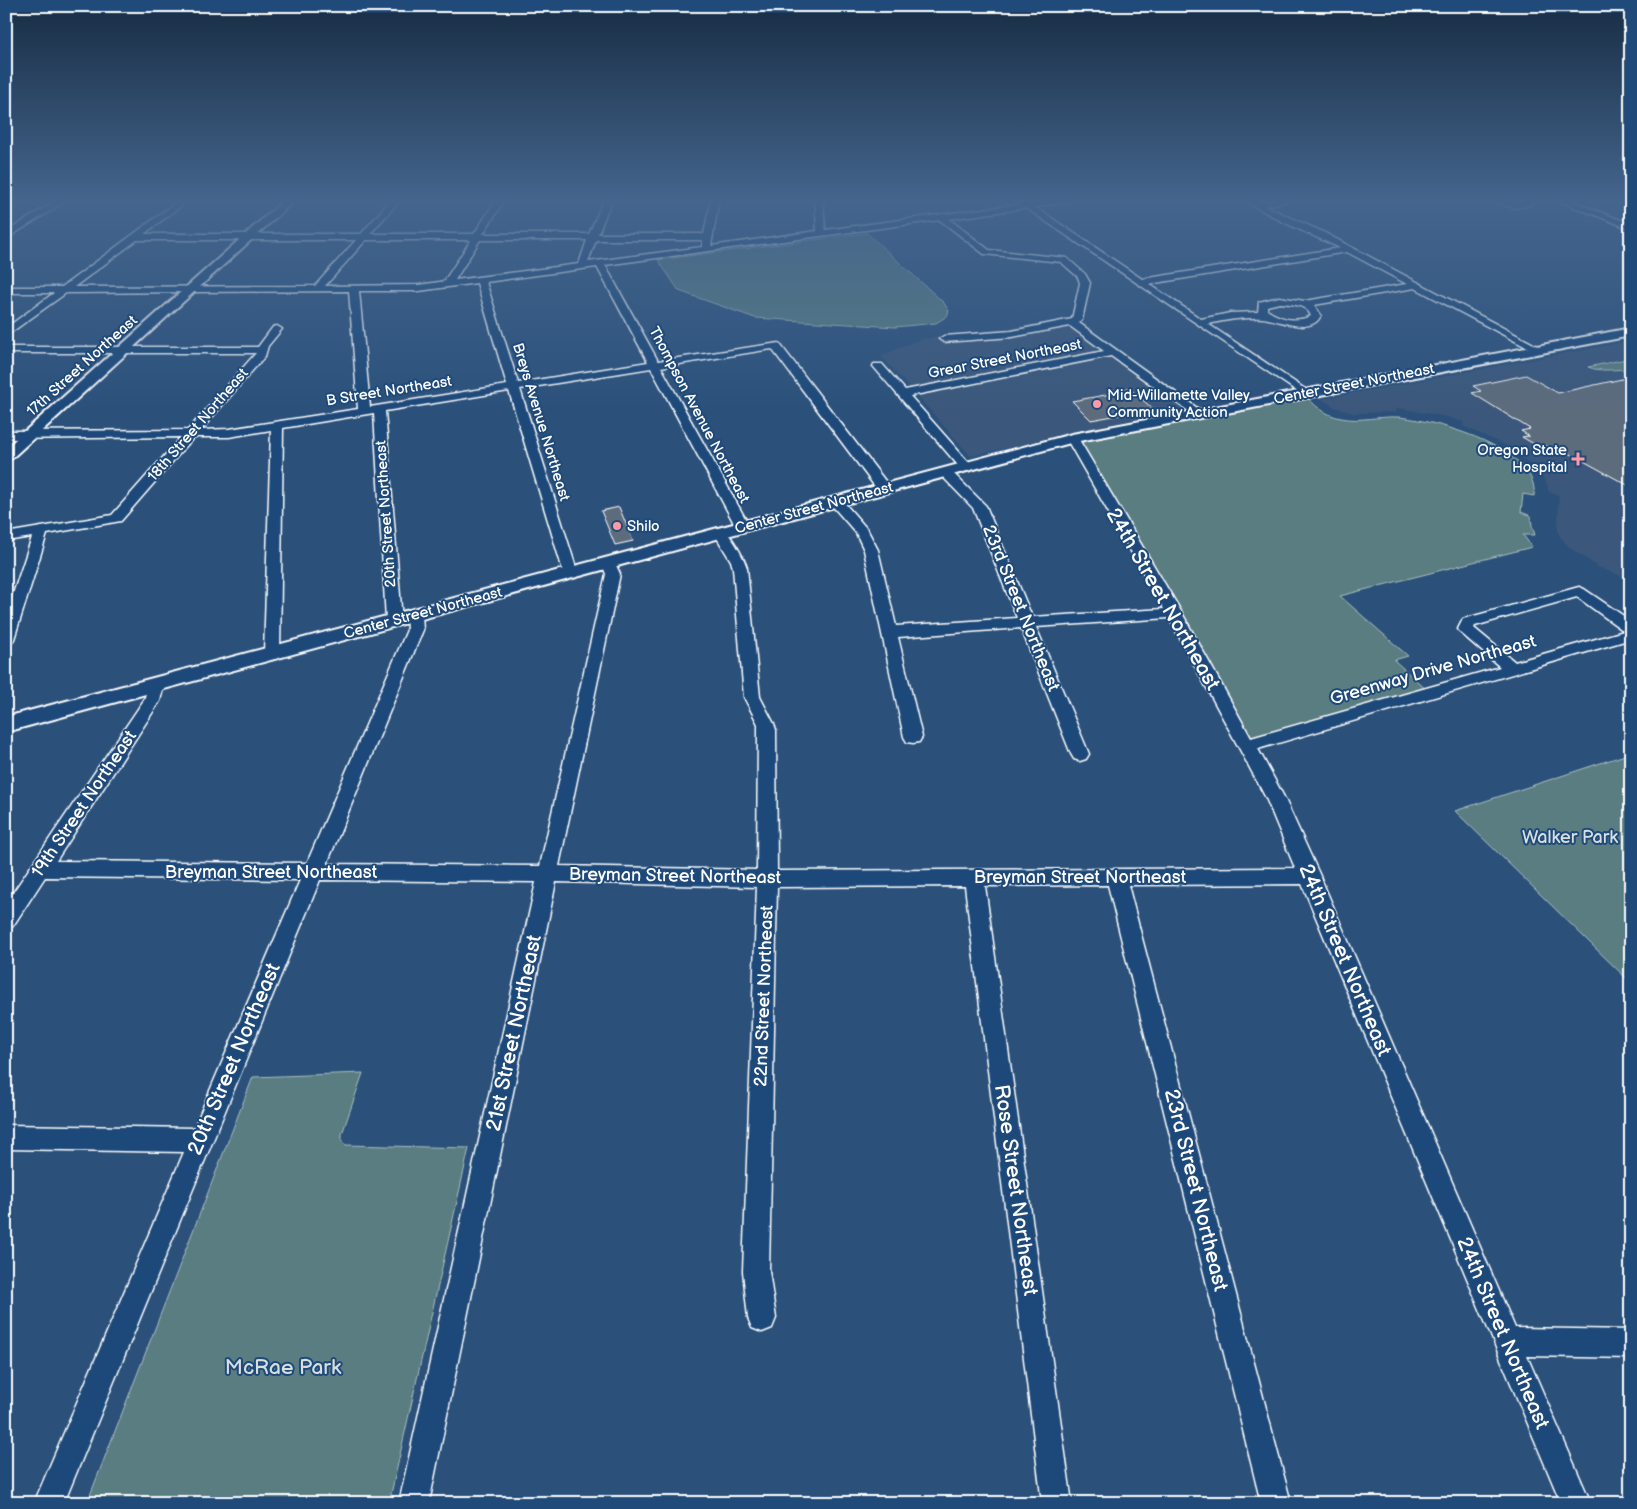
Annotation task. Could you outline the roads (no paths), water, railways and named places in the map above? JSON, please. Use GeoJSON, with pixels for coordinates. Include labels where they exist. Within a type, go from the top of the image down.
{"type":"FeatureCollection","features":[{"type":"Feature","properties":{"kind":"main road","name":"17th Street Northeast"},"geometry":{"type":"LineString","coordinates":[[6,456],[214,269]]}},
{"type":"Feature","properties":{"kind":"main road","name":"Center Street Northeast"},"geometry":{"type":"LineString","coordinates":[[6,725],[1072,438],[1631,332]]}},
{"type":"Feature","properties":{"kind":"street"},"geometry":{"type":"LineString","coordinates":[[6,333],[92,269]]}},
{"type":"Feature","properties":{"kind":"street"},"geometry":{"type":"LineString","coordinates":[[317,289],[334,269]]}},
{"type":"Feature","properties":{"kind":"street"},"geometry":{"type":"LineString","coordinates":[[453,284],[450,280],[456,269]]}},
{"type":"Feature","properties":{"kind":"street"},"geometry":{"type":"LineString","coordinates":[[6,290],[354,290],[411,288],[559,269]]}},
{"type":"Feature","properties":{"kind":"street","name":"Thompson Avenue Northeast"},"geometry":{"type":"LineString","coordinates":[[603,269],[743,527]]}},
{"type":"Feature","properties":{"kind":"street"},"geometry":{"type":"LineString","coordinates":[[944,339],[1012,334],[1072,323],[1077,320],[1085,283],[1082,276],[1075,269]]}},
{"type":"Feature","properties":{"kind":"street"},"geometry":{"type":"LineString","coordinates":[[1123,269],[1304,393]]}},
{"type":"Feature","properties":{"kind":"street"},"geometry":{"type":"LineString","coordinates":[[1142,282],[1221,269]]}},
{"type":"Feature","properties":{"kind":"street"},"geometry":{"type":"LineString","coordinates":[[1388,269],[1538,349]]}},
{"type":"Feature","properties":{"kind":"street","name":"Breys Avenue Northeast"},"geometry":{"type":"LineString","coordinates":[[481,280],[571,574]]}},
{"type":"Feature","properties":{"kind":"street"},"geometry":{"type":"LineString","coordinates":[[1305,304],[1418,285]]}},
{"type":"Feature","properties":{"kind":"street"},"geometry":{"type":"LineString","coordinates":[[354,290],[364,410]]}},
{"type":"Feature","properties":{"kind":"street"},"geometry":{"type":"LineString","coordinates":[[1200,322],[1230,316],[1267,315],[1291,322],[1311,320],[1316,315],[1305,304],[1288,300],[1266,302],[1261,308],[1267,315]]}},
{"type":"Feature","properties":{"kind":"street"},"geometry":{"type":"LineString","coordinates":[[1072,323],[1198,413]]}},
{"type":"Feature","properties":{"kind":"street","name":"18th Street Northeast"},"geometry":{"type":"LineString","coordinates":[[41,531],[116,518],[263,350],[263,346],[277,329]]}},
{"type":"Feature","properties":{"kind":"street","name":"B Street Northeast"},"geometry":{"type":"LineString","coordinates":[[6,435],[229,433],[775,345],[884,489]]}},
{"type":"Feature","properties":{"kind":"street"},"geometry":{"type":"LineString","coordinates":[[6,350],[263,350]]}},
{"type":"Feature","properties":{"kind":"street","name":"Grear Street Northeast"},"geometry":{"type":"LineString","coordinates":[[903,394],[1113,352]]}},
{"type":"Feature","properties":{"kind":"street"},"geometry":{"type":"LineString","coordinates":[[878,366],[966,467]]}},
{"type":"Feature","properties":{"kind":"street","name":"20th Street Northeast"},"geometry":{"type":"LineString","coordinates":[[49,1503],[415,630],[404,617],[379,408]]}},
{"type":"Feature","properties":{"kind":"street"},"geometry":{"type":"LineString","coordinates":[[272,654],[278,425]]}},
{"type":"Feature","properties":{"kind":"street","name":"24th Street Northeast"},"geometry":{"type":"LineString","coordinates":[[1072,438],[1174,613],[1275,797],[1576,1503]]}},
{"type":"Feature","properties":{"kind":"street","name":"23rd Street Northeast"},"geometry":{"type":"LineString","coordinates":[[946,473],[978,506],[1080,754]]}},
{"type":"Feature","properties":{"kind":"street"},"geometry":{"type":"LineString","coordinates":[[836,502],[866,539],[890,632],[913,736]]}},
{"type":"Feature","properties":{"kind":"street"},"geometry":{"type":"LineString","coordinates":[[6,537],[41,531],[6,639]]}},
{"type":"Feature","properties":{"kind":"street","name":"22nd Street Northeast"},"geometry":{"type":"LineString","coordinates":[[721,533],[738,561],[740,568],[752,697],[766,724],[767,730],[767,879],[756,1271],[762,1318]]}},
{"type":"Feature","properties":{"kind":"street","name":"21st Street Northeast"},"geometry":{"type":"LineString","coordinates":[[414,1503],[490,1141],[613,574],[609,564]]}},
{"type":"Feature","properties":{"kind":"street"},"geometry":{"type":"LineString","coordinates":[[1512,668],[1466,629],[1468,623],[1579,592],[1631,628]]}},
{"type":"Feature","properties":{"kind":"street"},"geometry":{"type":"LineString","coordinates":[[890,632],[1174,613]]}},
{"type":"Feature","properties":{"kind":"street","name":"Greenway Drive Northeast"},"geometry":{"type":"LineString","coordinates":[[1247,746],[1631,634]]}},
{"type":"Feature","properties":{"kind":"street","name":"19th Street Northeast"},"geometry":{"type":"LineString","coordinates":[[6,920],[152,701],[156,685]]}},
{"type":"Feature","properties":{"kind":"street","name":"Breyman Street Northeast"},"geometry":{"type":"LineString","coordinates":[[41,869],[549,874],[767,879],[1310,876]]}},
{"type":"Feature","properties":{"kind":"street","name":"Rose Street Northeast"},"geometry":{"type":"LineString","coordinates":[[974,877],[1057,1503]]}},
{"type":"Feature","properties":{"kind":"street","name":"23rd Street Northeast"},"geometry":{"type":"LineString","coordinates":[[1116,877],[1276,1503]]}},
{"type":"Feature","properties":{"kind":"street"},"geometry":{"type":"LineString","coordinates":[[6,1137],[200,1140]]}},
{"type":"Feature","properties":{"kind":"street"},"geometry":{"type":"LineString","coordinates":[[1507,1342],[1631,1344]]}},
{"type":"Feature","properties":{"kind":"place","name":"Mid-Willamette Valley Community Action"},"geometry":{"type":"Point","coordinates":[1097,404]}},
{"type":"Feature","properties":{"kind":"place","name":"Oregon State Hospital"},"geometry":{"type":"Point","coordinates":[1578,459]}},
{"type":"Feature","properties":{"kind":"place","name":"Shilo"},"geometry":{"type":"Point","coordinates":[617,526]}},
{"type":"Feature","properties":{"kind":"park label","name":"Walker Park"},"geometry":{"type":"Point","coordinates":[1570,837]}},
{"type":"Feature","properties":{"kind":"park label","name":"McRae Park"},"geometry":{"type":"Point","coordinates":[283,1367]}}]}
